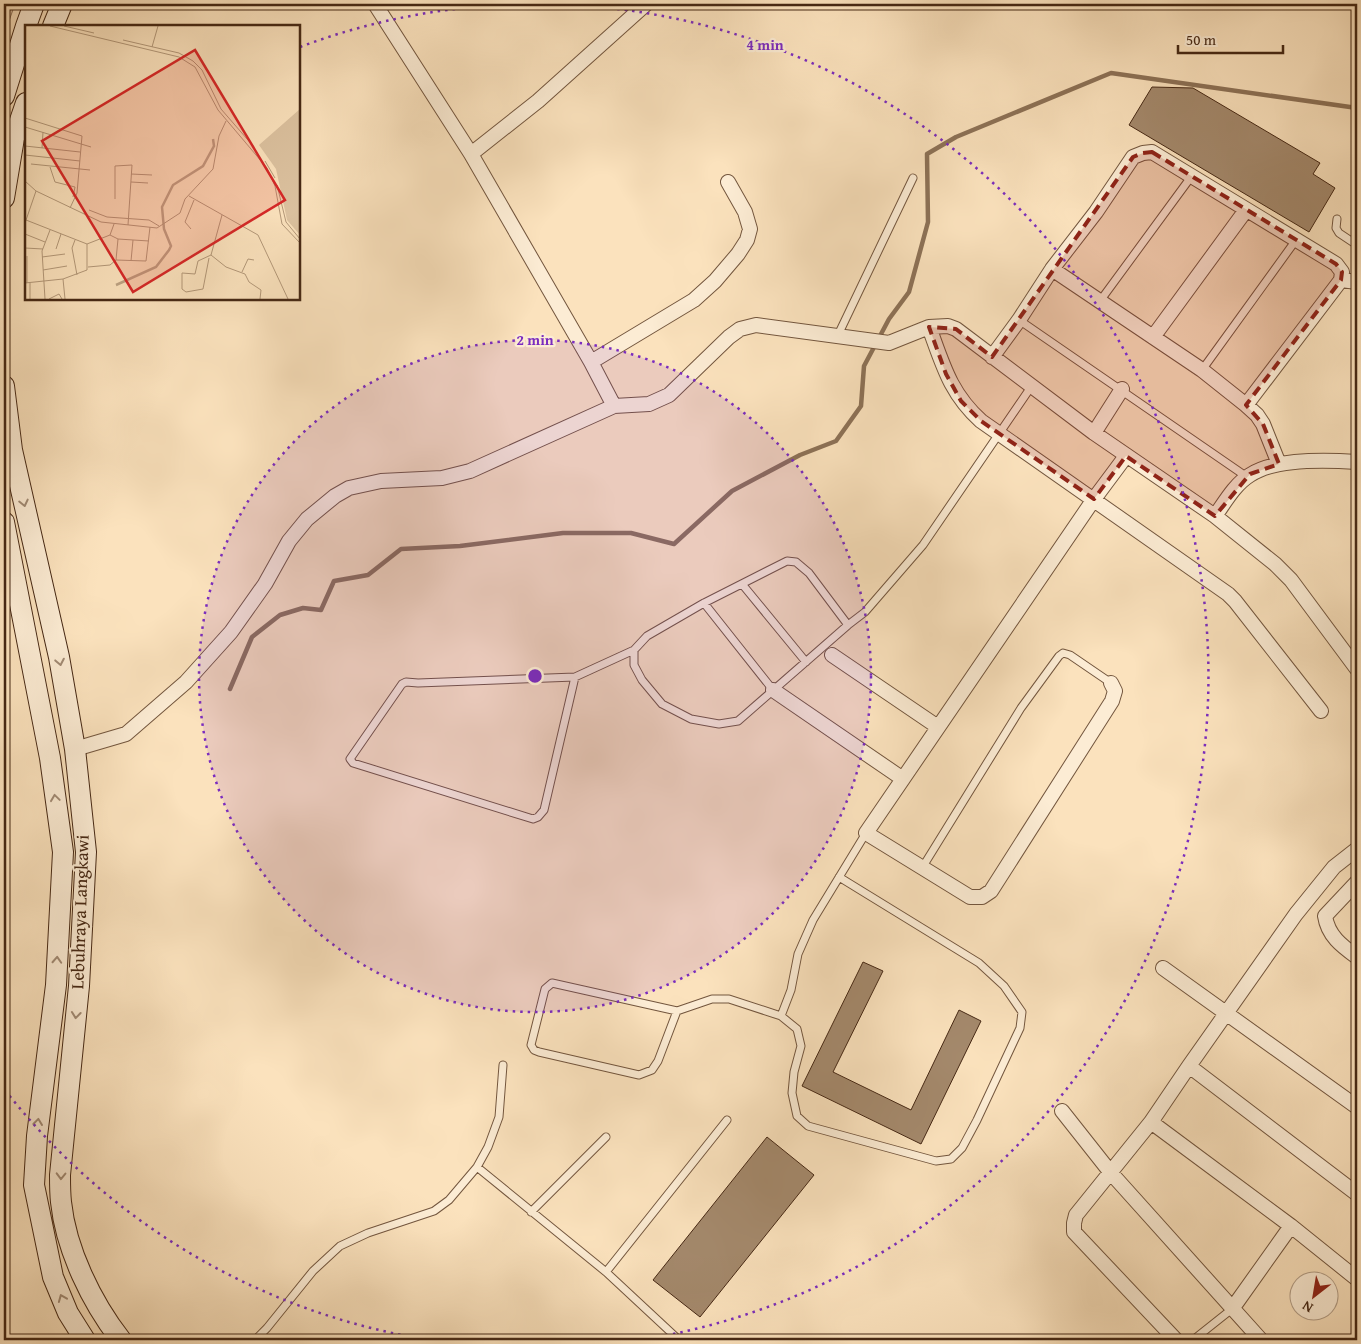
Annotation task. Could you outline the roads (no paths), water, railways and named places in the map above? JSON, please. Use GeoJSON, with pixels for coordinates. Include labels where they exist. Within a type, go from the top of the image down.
{"type":"FeatureCollection","features":[{"type":"Feature","properties":{"kind":"main road"},"geometry":{"type":"LineString","coordinates":[[26,25],[34,4]]}},
{"type":"Feature","properties":{"kind":"main road"},"geometry":{"type":"LineString","coordinates":[[53,25],[62,4]]}},
{"type":"Feature","properties":{"kind":"main road"},"geometry":{"type":"LineString","coordinates":[[4,96],[25,29]]}},
{"type":"Feature","properties":{"kind":"main road"},"geometry":{"type":"LineString","coordinates":[[4,198],[14,138],[25,106]]}},
{"type":"Feature","properties":{"kind":"main road","name":"Lebuhraya Langkawi"},"geometry":{"type":"LineString","coordinates":[[4,386],[12,450],[59,657],[75,749],[86,852],[79,986],[60,1175],[61,1202],[67,1231],[82,1274],[107,1322],[121,1340]]}},
{"type":"Feature","properties":{"kind":"main road","name":"Lebuhraya Langkawi"},"geometry":{"type":"LineString","coordinates":[[4,522],[50,758],[63,852],[56,985],[37,1136],[34,1185],[53,1277],[68,1313],[85,1340]]}},
{"type":"Feature","properties":{"kind":"main road"},"geometry":{"type":"LineString","coordinates":[[56,985],[79,986]]}},
{"type":"Feature","properties":{"kind":"street"},"geometry":{"type":"LineString","coordinates":[[375,4],[471,154],[591,362],[614,406]]}},
{"type":"Feature","properties":{"kind":"street"},"geometry":{"type":"LineString","coordinates":[[471,154],[538,101],[646,4]]}},
{"type":"Feature","properties":{"kind":"street"},"geometry":{"type":"LineString","coordinates":[[992,357],[1020,320],[1052,270],[1096,212],[1133,157],[1152,152],[1336,264],[1342,272],[1341,280],[1246,405]]}},
{"type":"Feature","properties":{"kind":"street"},"geometry":{"type":"LineString","coordinates":[[591,362],[694,300],[738,254],[747,240],[750,229],[745,212],[728,182]]}},
{"type":"Feature","properties":{"kind":"street"},"geometry":{"type":"LineString","coordinates":[[1153,337],[1246,210]]}},
{"type":"Feature","properties":{"kind":"street"},"geometry":{"type":"LineString","coordinates":[[1052,270],[1202,370],[1246,405],[1257,415],[1263,424],[1279,464]]}},
{"type":"Feature","properties":{"kind":"street"},"geometry":{"type":"LineString","coordinates":[[1341,280],[1357,282]]}},
{"type":"Feature","properties":{"kind":"street"},"geometry":{"type":"LineString","coordinates":[[75,749],[126,734],[186,682],[231,632],[265,584],[289,541],[307,518],[335,496],[349,488],[381,481],[442,478],[470,471],[614,406],[649,404],[669,395],[729,337],[740,329],[756,325],[889,343],[929,327],[948,326],[956,329],[1094,433],[1215,516],[1275,564],[1286,575],[1357,669]]}},
{"type":"Feature","properties":{"kind":"street"},"geometry":{"type":"LineString","coordinates":[[929,327],[946,374],[961,401],[981,422],[1094,499],[1235,601],[1321,711]]}},
{"type":"Feature","properties":{"kind":"street"},"geometry":{"type":"LineString","coordinates":[[1094,433],[1122,389]]}},
{"type":"Feature","properties":{"kind":"street"},"geometry":{"type":"LineString","coordinates":[[1111,683],[1115,691],[1112,701],[991,891],[982,897],[970,897],[866,833],[1094,499],[1126,456]]}},
{"type":"Feature","properties":{"kind":"street"},"geometry":{"type":"LineString","coordinates":[[1215,516],[1239,484],[1250,474],[1279,464],[1332,460],[1357,462]]}},
{"type":"Feature","properties":{"kind":"street"},"geometry":{"type":"LineString","coordinates":[[832,655],[938,727]]}},
{"type":"Feature","properties":{"kind":"street"},"geometry":{"type":"LineString","coordinates":[[774,690],[903,779]]}},
{"type":"Feature","properties":{"kind":"street"},"geometry":{"type":"LineString","coordinates":[[1176,1340],[1074,1232],[1076,1215],[1151,1122],[1188,1066],[1296,914],[1334,867],[1357,849]]}},
{"type":"Feature","properties":{"kind":"street"},"geometry":{"type":"LineString","coordinates":[[1357,882],[1325,916],[1327,928],[1342,945],[1357,957]]}},
{"type":"Feature","properties":{"kind":"street"},"geometry":{"type":"LineString","coordinates":[[1163,968],[1357,1107]]}},
{"type":"Feature","properties":{"kind":"street"},"geometry":{"type":"LineString","coordinates":[[1188,1066],[1357,1194]]}},
{"type":"Feature","properties":{"kind":"street"},"geometry":{"type":"LineString","coordinates":[[1062,1111],[1111,1173],[1261,1340]]}},
{"type":"Feature","properties":{"kind":"street"},"geometry":{"type":"LineString","coordinates":[[1151,1122],[1291,1226],[1357,1279]]}},
{"type":"Feature","properties":{"kind":"street"},"geometry":{"type":"LineString","coordinates":[[1232,1309],[1291,1226]]}},
{"type":"Feature","properties":{"kind":"lane"},"geometry":{"type":"LineString","coordinates":[[1100,301],[1191,177]]}},
{"type":"Feature","properties":{"kind":"lane"},"geometry":{"type":"LineString","coordinates":[[838,335],[913,178]]}},
{"type":"Feature","properties":{"kind":"lane"},"geometry":{"type":"LineString","coordinates":[[1336,219],[1336,228],[1339,233],[1357,245]]}},
{"type":"Feature","properties":{"kind":"lane"},"geometry":{"type":"LineString","coordinates":[[1202,370],[1296,240]]}},
{"type":"Feature","properties":{"kind":"lane"},"geometry":{"type":"LineString","coordinates":[[1020,320],[1247,477]]}},
{"type":"Feature","properties":{"kind":"lane"},"geometry":{"type":"LineString","coordinates":[[634,650],[634,665],[642,680],[662,704],[691,719],[719,724],[738,720],[865,612],[923,545],[1031,387]]}},
{"type":"Feature","properties":{"kind":"lane"},"geometry":{"type":"LineString","coordinates":[[575,678],[544,810],[538,817],[533,819],[353,763],[350,759],[402,684],[406,682],[575,678],[634,650],[647,636],[704,603],[787,561],[796,562],[809,573],[848,625]]}},
{"type":"Feature","properties":{"kind":"lane"},"geometry":{"type":"LineString","coordinates":[[742,584],[806,662]]}},
{"type":"Feature","properties":{"kind":"lane"},"geometry":{"type":"LineString","coordinates":[[704,603],[774,690]]}},
{"type":"Feature","properties":{"kind":"lane"},"geometry":{"type":"LineString","coordinates":[[922,868],[1021,708],[1059,656],[1063,654],[1070,655],[1111,683]]}},
{"type":"Feature","properties":{"kind":"lane"},"geometry":{"type":"LineString","coordinates":[[781,1016],[791,990],[798,954],[814,920],[866,833]]}},
{"type":"Feature","properties":{"kind":"lane"},"geometry":{"type":"LineString","coordinates":[[677,1011],[658,1061],[652,1070],[639,1074],[540,1052],[534,1050],[531,1045],[545,989],[552,983],[677,1011],[712,1000],[729,999],[781,1016],[797,1029],[801,1046],[794,1072],[792,1093],[797,1116],[808,1126],[936,1161],[951,1159],[962,1148],[977,1120],[1020,1028],[1022,1012],[1004,986],[979,963],[839,877]]}},
{"type":"Feature","properties":{"kind":"lane"},"geometry":{"type":"LineString","coordinates":[[255,1340],[313,1271],[340,1246],[368,1233],[434,1211],[449,1200],[477,1167],[488,1147],[499,1117],[503,1065]]}},
{"type":"Feature","properties":{"kind":"lane"},"geometry":{"type":"LineString","coordinates":[[606,1272],[727,1120]]}},
{"type":"Feature","properties":{"kind":"lane"},"geometry":{"type":"LineString","coordinates":[[531,1212],[606,1137]]}},
{"type":"Feature","properties":{"kind":"lane"},"geometry":{"type":"LineString","coordinates":[[477,1167],[606,1272],[678,1339]]}},
{"type":"Feature","properties":{"kind":"lane"},"geometry":{"type":"LineString","coordinates":[[1193,1340],[1232,1309]]}},
{"type":"Feature","properties":{"kind":"waterway"},"geometry":{"type":"LineString","coordinates":[[230,689],[252,637],[280,615],[303,608],[321,610],[334,581],[368,575],[401,549],[460,546],[563,533],[631,533],[674,544],[732,491],[800,455],[836,441],[861,406],[864,366],[889,319],[909,292],[928,222],[927,154],[956,137],[1111,73],[1357,108]]}}]}
